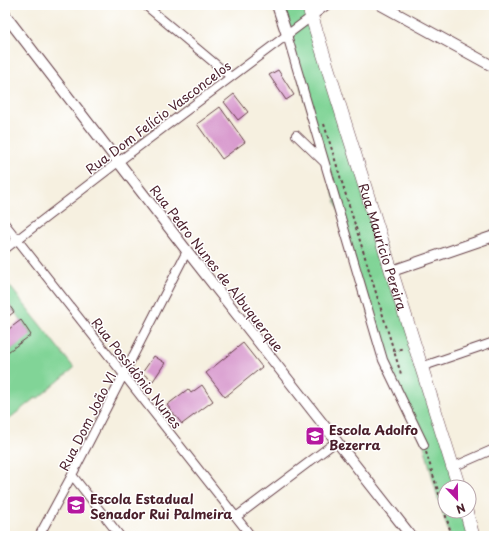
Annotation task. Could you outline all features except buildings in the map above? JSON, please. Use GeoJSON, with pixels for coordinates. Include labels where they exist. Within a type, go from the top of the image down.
{"type":"FeatureCollection","features":[{"type":"Feature","properties":{"kind":"main road","name":"Rua Maurício Pereira"},"geometry":{"type":"LineString","coordinates":[[310,11],[456,479]]}},
{"type":"Feature","properties":{"kind":"main road"},"geometry":{"type":"LineString","coordinates":[[468,519],[473,536]]}},
{"type":"Feature","properties":{"kind":"street"},"geometry":{"type":"LineString","coordinates":[[145,5],[231,78]]}},
{"type":"Feature","properties":{"kind":"street"},"geometry":{"type":"LineString","coordinates":[[277,5],[383,360],[424,445]]}},
{"type":"Feature","properties":{"kind":"street","name":"Rua Dom Felício Vasconcelos"},"geometry":{"type":"LineString","coordinates":[[5,249],[287,35],[310,11],[327,5]]}},
{"type":"Feature","properties":{"kind":"street"},"geometry":{"type":"LineString","coordinates":[[381,5],[494,67]]}},
{"type":"Feature","properties":{"kind":"street","name":"Rua Pedro Nunes de Albuquerque"},"geometry":{"type":"LineString","coordinates":[[5,15],[187,251],[411,536]]}},
{"type":"Feature","properties":{"kind":"street"},"geometry":{"type":"LineString","coordinates":[[296,135],[325,162]]}},
{"type":"Feature","properties":{"kind":"street","name":"Rua Possidônio Nunes"},"geometry":{"type":"LineString","coordinates":[[5,224],[251,536]]}},
{"type":"Feature","properties":{"kind":"street"},"geometry":{"type":"LineString","coordinates":[[392,271],[494,236]]}},
{"type":"Feature","properties":{"kind":"street","name":"Rua Dom João VI"},"geometry":{"type":"LineString","coordinates":[[39,536],[124,375],[187,251]]}},
{"type":"Feature","properties":{"kind":"street"},"geometry":{"type":"LineString","coordinates":[[421,367],[494,342]]}},
{"type":"Feature","properties":{"kind":"street"},"geometry":{"type":"LineString","coordinates":[[236,518],[338,442]]}},
{"type":"Feature","properties":{"kind":"street"},"geometry":{"type":"LineString","coordinates":[[453,467],[494,449]]}},
{"type":"Feature","properties":{"kind":"street"},"geometry":{"type":"LineString","coordinates":[[72,475],[120,536]]}},
{"type":"Feature","properties":{"kind":"path"},"geometry":{"type":"LineString","coordinates":[[322,119],[403,380]]}},
{"type":"Feature","properties":{"kind":"path"},"geometry":{"type":"LineString","coordinates":[[424,445],[452,536]]}},
{"type":"Feature","properties":{"kind":"green space"},"geometry":{"type":"Polygon","coordinates":[[[277,5],[327,5],[312,16],[457,479],[437,479],[437,495],[424,445],[383,360],[277,5]]]}},
{"type":"Feature","properties":{"kind":"green space"},"geometry":{"type":"Polygon","coordinates":[[[5,280],[74,368],[37,399],[35,398],[5,422],[5,354],[31,334],[5,299],[5,280]]]}},
{"type":"Feature","properties":{"kind":"green space"},"geometry":{"type":"Polygon","coordinates":[[[445,519],[468,519],[473,536],[450,536],[445,519]]]}},
{"type":"Feature","properties":{"kind":"place","name":"Escola Adolfo Bezerra"},"geometry":{"type":"Point","coordinates":[315,436]}},
{"type":"Feature","properties":{"kind":"place","name":"Escola Estadual Senador Rui Palmeira"},"geometry":{"type":"Point","coordinates":[76,505]}}]}
